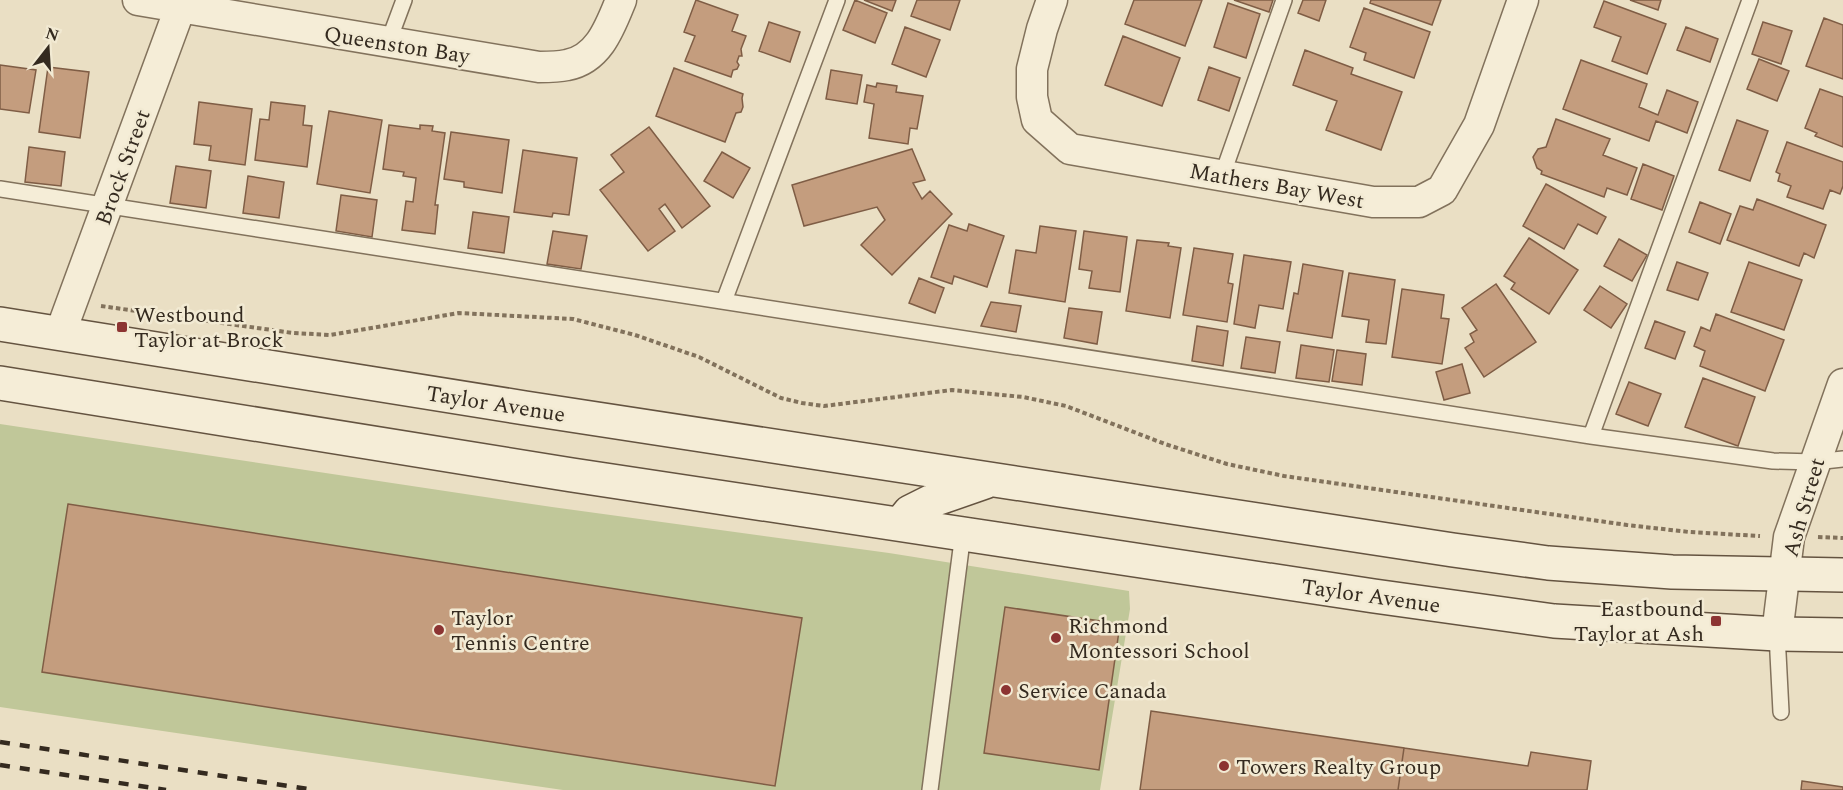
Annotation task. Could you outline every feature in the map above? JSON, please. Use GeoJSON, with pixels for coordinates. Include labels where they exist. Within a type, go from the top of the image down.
{"type":"FeatureCollection","features":[{"type":"Feature","properties":{"kind":"main road","name":"Taylor Avenue"},"geometry":{"type":"LineString","coordinates":[[0,324],[1423,546],[1548,563],[1672,572],[1843,575]]}},
{"type":"Feature","properties":{"kind":"main road","name":"Taylor Avenue"},"geometry":{"type":"LineString","coordinates":[[0,383],[560,473],[1554,621],[1777,634],[1843,635]]}},
{"type":"Feature","properties":{"kind":"main road","name":"Taylor Avenue"},"geometry":{"type":"LineString","coordinates":[[902,523],[910,512],[936,499],[993,480]]}},
{"type":"Feature","properties":{"kind":"street","name":"Queenston Bay"},"geometry":{"type":"LineString","coordinates":[[138,0],[182,4],[388,43],[539,67],[569,65],[594,53],[611,26],[621,0]]}},
{"type":"Feature","properties":{"kind":"street","name":"Mathers Bay West"},"geometry":{"type":"LineString","coordinates":[[1052,0],[1032,69],[1032,97],[1037,120],[1070,149],[1373,202],[1419,202],[1442,190],[1479,125],[1523,0]]}},
{"type":"Feature","properties":{"kind":"street","name":"Brock Street"},"geometry":{"type":"LineString","coordinates":[[60,334],[182,4]]}},
{"type":"Feature","properties":{"kind":"street","name":"Ash Street"},"geometry":{"type":"LineString","coordinates":[[1777,634],[1789,537],[1829,460],[1843,384]]}},
{"type":"Feature","properties":{"kind":"lane"},"geometry":{"type":"LineString","coordinates":[[388,43],[404,0]]}},
{"type":"Feature","properties":{"kind":"lane"},"geometry":{"type":"LineString","coordinates":[[724,301],[837,0]]}},
{"type":"Feature","properties":{"kind":"lane"},"geometry":{"type":"LineString","coordinates":[[1222,176],[1284,0]]}},
{"type":"Feature","properties":{"kind":"lane"},"geometry":{"type":"LineString","coordinates":[[1591,436],[1750,0]]}},
{"type":"Feature","properties":{"kind":"lane"},"geometry":{"type":"LineString","coordinates":[[0,189],[1591,436],[1773,461],[1829,460]]}},
{"type":"Feature","properties":{"kind":"lane"},"geometry":{"type":"LineString","coordinates":[[930,790],[963,533]]}},
{"type":"Feature","properties":{"kind":"lane"},"geometry":{"type":"LineString","coordinates":[[1777,634],[1781,712]]}},
{"type":"Feature","properties":{"kind":"path"},"geometry":{"type":"LineString","coordinates":[[72,302],[293,333],[330,335],[459,313],[573,318],[635,335],[699,357],[781,399],[802,403],[824,406],[952,390],[1023,397],[1066,406],[1216,461],[1284,476],[1689,532],[1789,537]]}},
{"type":"Feature","properties":{"kind":"green space","name":"Taylor Tennis Centre"},"geometry":{"type":"Polygon","coordinates":[[[0,424],[552,507],[889,553],[1129,591],[1130,609],[1100,790],[563,790],[0,707],[0,424]]]}},
{"type":"Feature","properties":{"kind":"building"},"geometry":{"type":"Polygon","coordinates":[[[696,0],[738,15],[732,31],[746,36],[741,49],[742,56],[739,56],[737,62],[739,65],[733,70],[731,77],[685,61],[695,36],[684,32],[696,0]]]}},
{"type":"Feature","properties":{"kind":"building"},"geometry":{"type":"Polygon","coordinates":[[[855,0],[887,13],[875,43],[843,30],[855,0]]]}},
{"type":"Feature","properties":{"kind":"building"},"geometry":{"type":"Polygon","coordinates":[[[864,0],[896,0],[892,11],[864,0]]]}},
{"type":"Feature","properties":{"kind":"building"},"geometry":{"type":"Polygon","coordinates":[[[917,0],[960,0],[950,30],[911,16],[917,0]]]}},
{"type":"Feature","properties":{"kind":"building"},"geometry":{"type":"Polygon","coordinates":[[[1134,0],[1202,0],[1185,46],[1125,24],[1134,0]]]}},
{"type":"Feature","properties":{"kind":"building"},"geometry":{"type":"Polygon","coordinates":[[[1234,0],[1273,0],[1269,12],[1234,0]]]}},
{"type":"Feature","properties":{"kind":"building"},"geometry":{"type":"Polygon","coordinates":[[[1303,0],[1326,0],[1319,21],[1298,13],[1303,0]]]}},
{"type":"Feature","properties":{"kind":"building"},"geometry":{"type":"Polygon","coordinates":[[[1371,0],[1441,0],[1432,25],[1370,3],[1371,0]]]}},
{"type":"Feature","properties":{"kind":"building"},"geometry":{"type":"Polygon","coordinates":[[[1630,0],[1661,0],[1658,10],[1630,0]]]}},
{"type":"Feature","properties":{"kind":"building"},"geometry":{"type":"Polygon","coordinates":[[[1604,1],[1666,24],[1647,74],[1612,61],[1621,37],[1594,27],[1604,1]]]}},
{"type":"Feature","properties":{"kind":"building"},"geometry":{"type":"Polygon","coordinates":[[[1228,3],[1260,14],[1246,58],[1214,47],[1228,3]]]}},
{"type":"Feature","properties":{"kind":"building"},"geometry":{"type":"Polygon","coordinates":[[[1364,8],[1430,32],[1414,78],[1364,60],[1366,53],[1350,47],[1364,8]]]}},
{"type":"Feature","properties":{"kind":"building"},"geometry":{"type":"Polygon","coordinates":[[[1824,18],[1843,25],[1843,79],[1806,66],[1824,18]]]}},
{"type":"Feature","properties":{"kind":"building"},"geometry":{"type":"Polygon","coordinates":[[[769,22],[800,32],[790,62],[759,51],[769,22]]]}},
{"type":"Feature","properties":{"kind":"building"},"geometry":{"type":"Polygon","coordinates":[[[1763,22],[1792,31],[1781,64],[1752,54],[1763,22]]]}},
{"type":"Feature","properties":{"kind":"building"},"geometry":{"type":"Polygon","coordinates":[[[905,27],[940,40],[926,77],[892,64],[905,27]]]}},
{"type":"Feature","properties":{"kind":"building"},"geometry":{"type":"Polygon","coordinates":[[[1686,27],[1718,39],[1710,62],[1677,50],[1686,27]]]}},
{"type":"Feature","properties":{"kind":"building"},"geometry":{"type":"Polygon","coordinates":[[[1123,36],[1180,58],[1162,106],[1105,85],[1123,36]]]}},
{"type":"Feature","properties":{"kind":"building"},"geometry":{"type":"Polygon","coordinates":[[[1305,50],[1353,68],[1351,74],[1402,92],[1381,150],[1326,130],[1337,101],[1293,85],[1305,50]]]}},
{"type":"Feature","properties":{"kind":"building"},"geometry":{"type":"Polygon","coordinates":[[[1759,59],[1789,71],[1777,101],[1747,89],[1759,59]]]}},
{"type":"Feature","properties":{"kind":"building"},"geometry":{"type":"Polygon","coordinates":[[[1581,60],[1647,84],[1639,107],[1658,115],[1667,90],[1698,102],[1687,133],[1656,121],[1649,141],[1563,109],[1581,60]]]}},
{"type":"Feature","properties":{"kind":"building"},"geometry":{"type":"Polygon","coordinates":[[[0,65],[36,70],[29,113],[0,109],[0,65]]]}},
{"type":"Feature","properties":{"kind":"building"},"geometry":{"type":"Polygon","coordinates":[[[48,67],[89,72],[80,138],[39,132],[48,67]]]}},
{"type":"Feature","properties":{"kind":"building"},"geometry":{"type":"Polygon","coordinates":[[[1209,67],[1240,78],[1229,111],[1198,100],[1209,67]]]}},
{"type":"Feature","properties":{"kind":"building"},"geometry":{"type":"Polygon","coordinates":[[[674,68],[743,94],[743,107],[741,112],[736,113],[725,142],[656,116],[674,68]]]}},
{"type":"Feature","properties":{"kind":"building"},"geometry":{"type":"Polygon","coordinates":[[[831,70],[862,75],[857,104],[826,99],[831,70]]]}},
{"type":"Feature","properties":{"kind":"building"},"geometry":{"type":"Polygon","coordinates":[[[877,83],[897,86],[896,92],[923,96],[917,129],[910,128],[908,144],[869,138],[874,104],[864,102],[867,85],[876,87],[877,83]]]}},
{"type":"Feature","properties":{"kind":"building"},"geometry":{"type":"Polygon","coordinates":[[[1820,89],[1843,97],[1843,147],[1815,136],[1817,133],[1805,128],[1820,89]]]}},
{"type":"Feature","properties":{"kind":"building"},"geometry":{"type":"Polygon","coordinates":[[[199,102],[252,109],[245,165],[209,160],[211,146],[194,144],[199,102]]]}},
{"type":"Feature","properties":{"kind":"building"},"geometry":{"type":"Polygon","coordinates":[[[271,102],[305,106],[303,125],[312,126],[307,167],[255,160],[260,119],[269,120],[271,102]]]}},
{"type":"Feature","properties":{"kind":"building"},"geometry":{"type":"Polygon","coordinates":[[[329,111],[382,120],[370,193],[317,184],[329,111]]]}},
{"type":"Feature","properties":{"kind":"building"},"geometry":{"type":"Polygon","coordinates":[[[1556,119],[1610,139],[1603,155],[1637,168],[1627,195],[1607,188],[1604,197],[1541,174],[1542,171],[1537,168],[1533,157],[1538,149],[1546,147],[1556,119]]]}},
{"type":"Feature","properties":{"kind":"building"},"geometry":{"type":"Polygon","coordinates":[[[1737,120],[1768,131],[1750,181],[1719,170],[1737,120]]]}},
{"type":"Feature","properties":{"kind":"building"},"geometry":{"type":"Polygon","coordinates":[[[389,125],[420,129],[420,125],[433,126],[432,131],[445,133],[435,205],[438,205],[435,234],[402,230],[406,201],[413,202],[416,178],[403,176],[404,172],[383,169],[389,125]]]}},
{"type":"Feature","properties":{"kind":"building"},"geometry":{"type":"Polygon","coordinates":[[[649,127],[710,206],[682,228],[665,204],[659,209],[675,231],[648,251],[600,190],[624,172],[611,155],[649,127]]]}},
{"type":"Feature","properties":{"kind":"building"},"geometry":{"type":"Polygon","coordinates":[[[451,132],[509,140],[502,193],[464,187],[464,182],[444,179],[451,132]]]}},
{"type":"Feature","properties":{"kind":"building"},"geometry":{"type":"Polygon","coordinates":[[[1787,142],[1843,162],[1843,186],[1840,194],[1830,190],[1823,209],[1787,197],[1791,186],[1778,181],[1780,174],[1776,172],[1787,142]]]}},
{"type":"Feature","properties":{"kind":"building"},"geometry":{"type":"Polygon","coordinates":[[[29,147],[65,152],[61,186],[25,182],[29,147]]]}},
{"type":"Feature","properties":{"kind":"building"},"geometry":{"type":"Polygon","coordinates":[[[912,149],[925,180],[913,183],[922,199],[930,191],[952,214],[892,275],[861,245],[885,220],[877,207],[804,226],[792,185],[912,149]]]}},
{"type":"Feature","properties":{"kind":"building"},"geometry":{"type":"Polygon","coordinates":[[[523,150],[577,158],[569,215],[553,213],[552,217],[514,212],[523,150]]]}},
{"type":"Feature","properties":{"kind":"building"},"geometry":{"type":"Polygon","coordinates":[[[722,152],[750,168],[733,198],[704,181],[722,152]]]}},
{"type":"Feature","properties":{"kind":"building"},"geometry":{"type":"Polygon","coordinates":[[[1643,164],[1674,176],[1662,210],[1631,199],[1643,164]]]}},
{"type":"Feature","properties":{"kind":"building"},"geometry":{"type":"Polygon","coordinates":[[[176,166],[211,171],[206,208],[170,203],[176,166]]]}},
{"type":"Feature","properties":{"kind":"building"},"geometry":{"type":"Polygon","coordinates":[[[248,176],[284,182],[279,218],[243,213],[248,176]]]}},
{"type":"Feature","properties":{"kind":"building"},"geometry":{"type":"Polygon","coordinates":[[[1546,184],[1606,217],[1597,234],[1578,224],[1564,249],[1523,226],[1546,184]]]}},
{"type":"Feature","properties":{"kind":"building"},"geometry":{"type":"Polygon","coordinates":[[[341,195],[377,200],[372,237],[336,231],[341,195]]]}},
{"type":"Feature","properties":{"kind":"building"},"geometry":{"type":"Polygon","coordinates":[[[1757,199],[1826,225],[1814,258],[1804,253],[1799,266],[1727,240],[1740,206],[1753,210],[1757,199]]]}},
{"type":"Feature","properties":{"kind":"building"},"geometry":{"type":"Polygon","coordinates":[[[1700,202],[1731,214],[1720,244],[1689,232],[1700,202]]]}},
{"type":"Feature","properties":{"kind":"building"},"geometry":{"type":"Polygon","coordinates":[[[473,212],[509,217],[504,253],[468,248],[473,212]]]}},
{"type":"Feature","properties":{"kind":"building"},"geometry":{"type":"Polygon","coordinates":[[[969,224],[1004,236],[987,287],[954,276],[952,284],[931,277],[949,225],[967,231],[969,224]]]}},
{"type":"Feature","properties":{"kind":"building"},"geometry":{"type":"Polygon","coordinates":[[[1040,226],[1076,231],[1065,302],[1009,293],[1016,250],[1036,253],[1040,226]]]}},
{"type":"Feature","properties":{"kind":"building"},"geometry":{"type":"Polygon","coordinates":[[[553,231],[587,236],[581,269],[547,264],[553,231]]]}},
{"type":"Feature","properties":{"kind":"building"},"geometry":{"type":"Polygon","coordinates":[[[1084,231],[1127,237],[1120,292],[1089,288],[1092,271],[1079,269],[1084,231]]]}},
{"type":"Feature","properties":{"kind":"building"},"geometry":{"type":"Polygon","coordinates":[[[1529,238],[1578,270],[1549,314],[1511,289],[1515,283],[1504,276],[1529,238]]]}},
{"type":"Feature","properties":{"kind":"building"},"geometry":{"type":"Polygon","coordinates":[[[1619,239],[1647,255],[1632,281],[1604,266],[1619,239]]]}},
{"type":"Feature","properties":{"kind":"building"},"geometry":{"type":"Polygon","coordinates":[[[1137,240],[1169,243],[1168,246],[1181,248],[1170,318],[1126,311],[1137,240]]]}},
{"type":"Feature","properties":{"kind":"building"},"geometry":{"type":"Polygon","coordinates":[[[1194,248],[1233,254],[1228,283],[1233,284],[1227,322],[1183,315],[1194,248]]]}},
{"type":"Feature","properties":{"kind":"building"},"geometry":{"type":"Polygon","coordinates":[[[1244,255],[1291,262],[1283,309],[1259,305],[1255,328],[1234,324],[1244,255]]]}},
{"type":"Feature","properties":{"kind":"building"},"geometry":{"type":"Polygon","coordinates":[[[1677,262],[1708,273],[1698,300],[1667,290],[1677,262]]]}},
{"type":"Feature","properties":{"kind":"building"},"geometry":{"type":"Polygon","coordinates":[[[1749,262],[1802,280],[1784,330],[1731,312],[1749,262]]]}},
{"type":"Feature","properties":{"kind":"building"},"geometry":{"type":"Polygon","coordinates":[[[1303,264],[1343,271],[1332,338],[1287,331],[1294,293],[1298,294],[1303,264]]]}},
{"type":"Feature","properties":{"kind":"building"},"geometry":{"type":"Polygon","coordinates":[[[1349,273],[1395,280],[1386,344],[1366,342],[1369,320],[1342,316],[1349,273]]]}},
{"type":"Feature","properties":{"kind":"building"},"geometry":{"type":"Polygon","coordinates":[[[919,278],[944,288],[935,313],[909,303],[919,278]]]}},
{"type":"Feature","properties":{"kind":"building"},"geometry":{"type":"Polygon","coordinates":[[[1496,284],[1536,342],[1484,377],[1465,348],[1474,342],[1470,334],[1477,330],[1462,308],[1496,284]]]}},
{"type":"Feature","properties":{"kind":"building"},"geometry":{"type":"Polygon","coordinates":[[[1600,286],[1627,304],[1611,328],[1584,310],[1600,286]]]}},
{"type":"Feature","properties":{"kind":"building"},"geometry":{"type":"Polygon","coordinates":[[[1402,289],[1444,295],[1441,318],[1449,319],[1442,364],[1392,357],[1402,289]]]}},
{"type":"Feature","properties":{"kind":"building"},"geometry":{"type":"Polygon","coordinates":[[[991,302],[1021,306],[1016,332],[981,326],[991,302]]]}},
{"type":"Feature","properties":{"kind":"building"},"geometry":{"type":"Polygon","coordinates":[[[1069,308],[1102,312],[1097,344],[1064,338],[1069,308]]]}},
{"type":"Feature","properties":{"kind":"building"},"geometry":{"type":"Polygon","coordinates":[[[1716,314],[1784,340],[1765,391],[1700,366],[1705,351],[1694,346],[1701,327],[1710,331],[1716,314]]]}},
{"type":"Feature","properties":{"kind":"building"},"geometry":{"type":"Polygon","coordinates":[[[1655,321],[1685,332],[1675,359],[1645,348],[1655,321]]]}},
{"type":"Feature","properties":{"kind":"building"},"geometry":{"type":"Polygon","coordinates":[[[1197,326],[1228,331],[1223,366],[1192,361],[1197,326]]]}},
{"type":"Feature","properties":{"kind":"building"},"geometry":{"type":"Polygon","coordinates":[[[1246,337],[1280,342],[1275,373],[1241,368],[1246,337]]]}},
{"type":"Feature","properties":{"kind":"building"},"geometry":{"type":"Polygon","coordinates":[[[1301,345],[1334,350],[1329,382],[1296,378],[1301,345]]]}},
{"type":"Feature","properties":{"kind":"building"},"geometry":{"type":"Polygon","coordinates":[[[1337,350],[1366,354],[1362,385],[1332,381],[1337,350]]]}},
{"type":"Feature","properties":{"kind":"building"},"geometry":{"type":"Polygon","coordinates":[[[1462,364],[1470,393],[1444,400],[1436,372],[1462,364]]]}},
{"type":"Feature","properties":{"kind":"building"},"geometry":{"type":"Polygon","coordinates":[[[1703,378],[1755,397],[1738,446],[1685,427],[1703,378]]]}},
{"type":"Feature","properties":{"kind":"building"},"geometry":{"type":"Polygon","coordinates":[[[1629,382],[1661,394],[1648,426],[1616,414],[1629,382]]]}},
{"type":"Feature","properties":{"kind":"building"},"geometry":{"type":"Polygon","coordinates":[[[68,504],[802,618],[775,786],[42,672],[68,504]]]}},
{"type":"Feature","properties":{"kind":"building"},"geometry":{"type":"Polygon","coordinates":[[[1005,607],[1120,624],[1099,770],[984,753],[1005,607]]]}},
{"type":"Feature","properties":{"kind":"building"},"geometry":{"type":"Polygon","coordinates":[[[1151,711],[1404,748],[1398,790],[1140,790],[1151,711]]]}},
{"type":"Feature","properties":{"kind":"building"},"geometry":{"type":"Polygon","coordinates":[[[1404,748],[1528,766],[1531,752],[1591,761],[1587,790],[1398,790],[1404,748]]]}},
{"type":"Feature","properties":{"kind":"building"},"geometry":{"type":"Polygon","coordinates":[[[1802,781],[1843,787],[1843,790],[1801,790],[1802,781]]]}},
{"type":"Feature","properties":{"kind":"railway"},"geometry":{"type":"LineString","coordinates":[[0,742],[314,790]]}},
{"type":"Feature","properties":{"kind":"railway"},"geometry":{"type":"LineString","coordinates":[[0,765],[166,790]]}},
{"type":"Feature","properties":{"kind":"place","name":"Westbound Taylor at Brock"},"geometry":{"type":"Point","coordinates":[122,327]}},
{"type":"Feature","properties":{"kind":"place","name":"Eastbound Taylor at Ash"},"geometry":{"type":"Point","coordinates":[1716,621]}},
{"type":"Feature","properties":{"kind":"place","name":"Taylor Tennis Centre"},"geometry":{"type":"Point","coordinates":[439,630]}},
{"type":"Feature","properties":{"kind":"place","name":"Richmond Montessori School"},"geometry":{"type":"Point","coordinates":[1056,638]}},
{"type":"Feature","properties":{"kind":"place","name":"Service Canada"},"geometry":{"type":"Point","coordinates":[1006,690]}},
{"type":"Feature","properties":{"kind":"place","name":"Towers Realty Group"},"geometry":{"type":"Point","coordinates":[1224,766]}}]}
